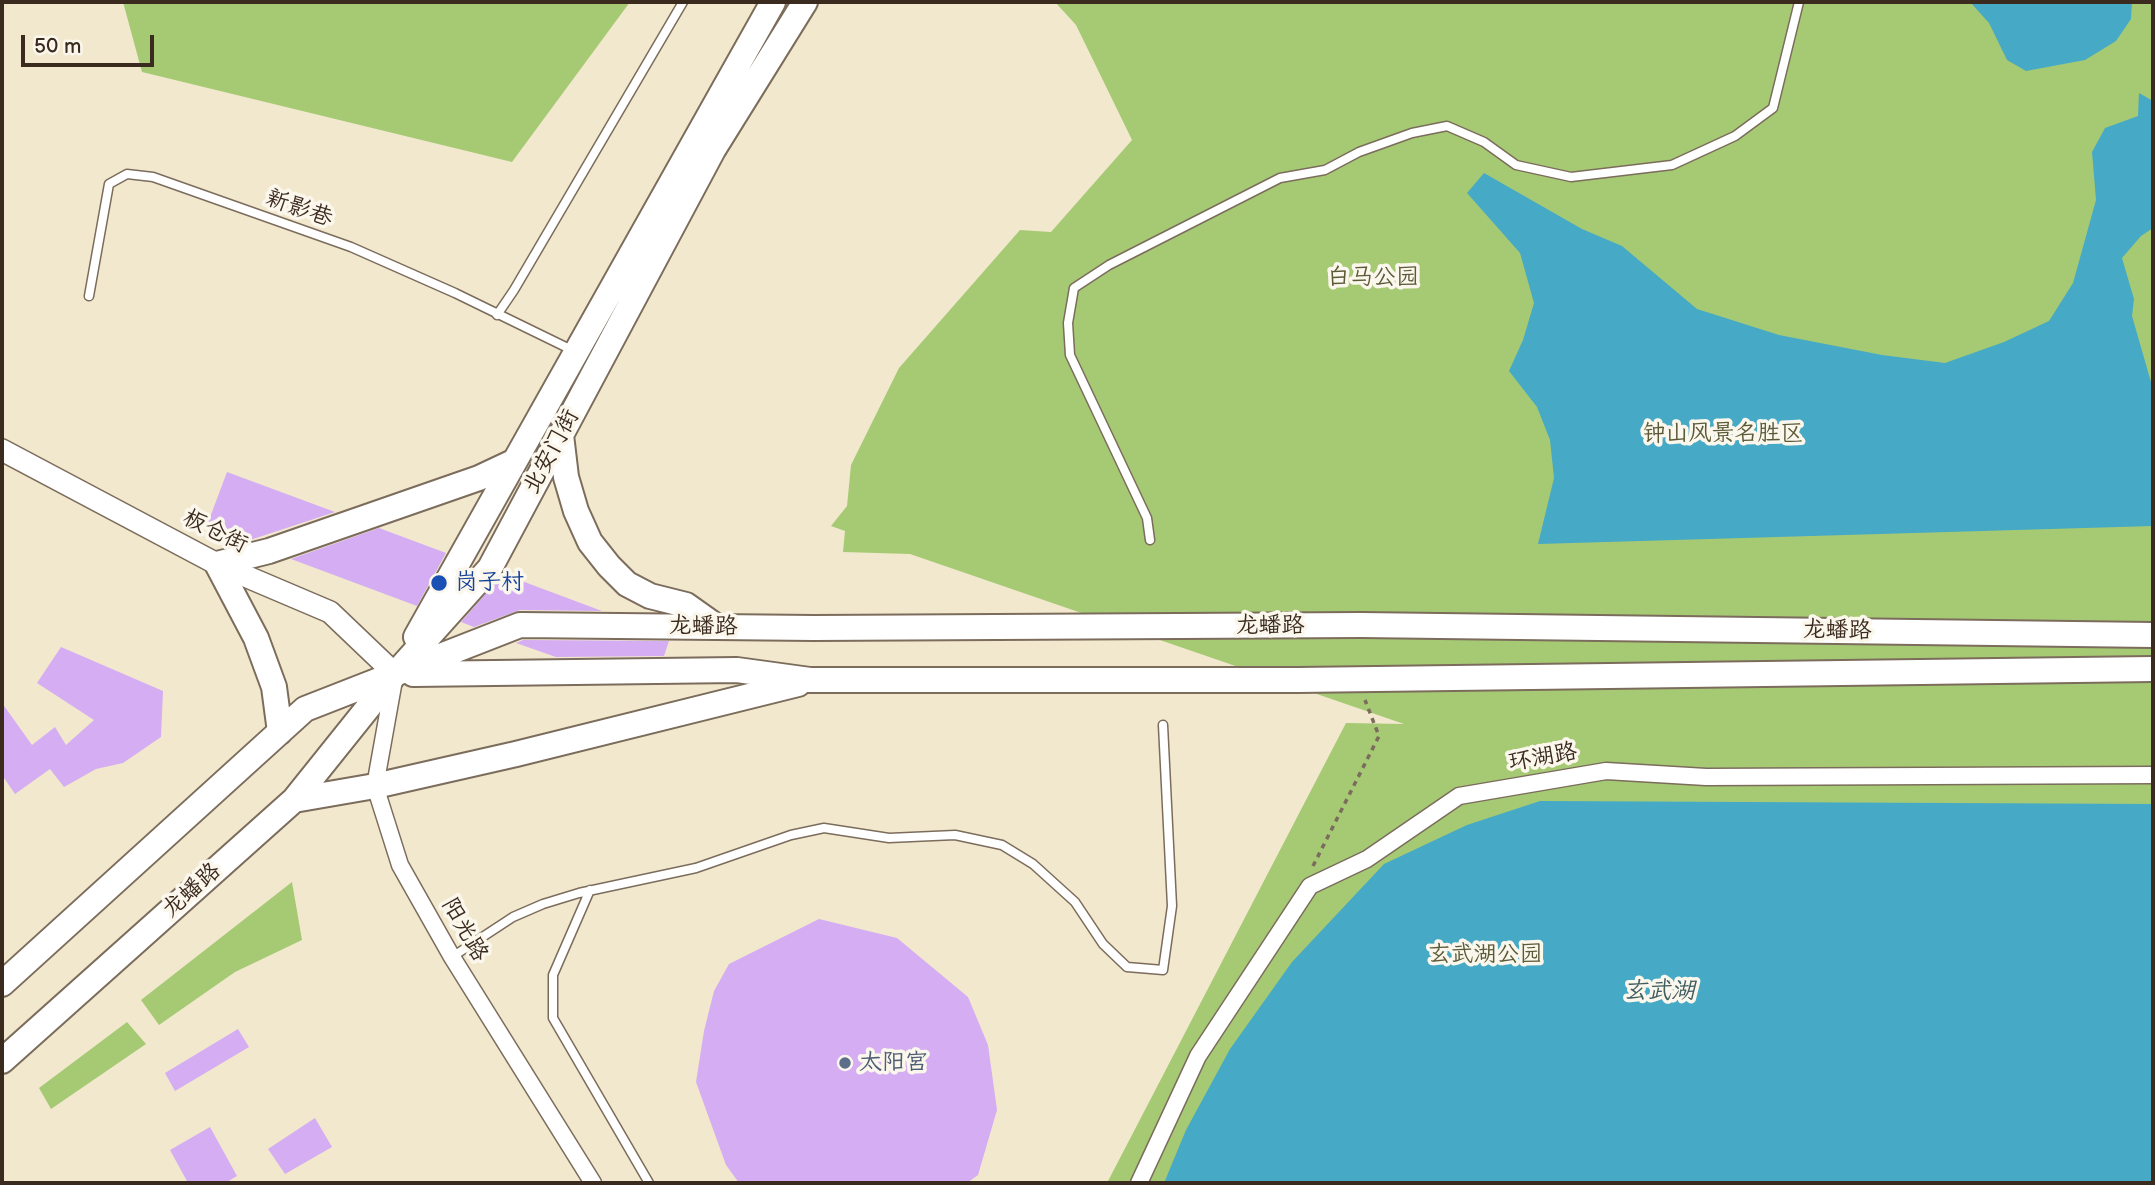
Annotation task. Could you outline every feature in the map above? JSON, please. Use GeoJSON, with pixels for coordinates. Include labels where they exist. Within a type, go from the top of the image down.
{"type":"FeatureCollection","features":[{"type":"Feature","properties":{"kind":"main road","name":"北安门街"},"geometry":{"type":"LineString","coordinates":[[395,674],[773,2]]}},
{"type":"Feature","properties":{"kind":"main road","name":"北安门街"},"geometry":{"type":"LineString","coordinates":[[395,674],[490,568],[713,150],[805,2]]}},
{"type":"Feature","properties":{"kind":"main road"},"geometry":{"type":"LineString","coordinates":[[561,435],[566,477],[576,511],[590,542],[609,566],[627,584],[650,596],[686,605],[717,627]]}},
{"type":"Feature","properties":{"kind":"main road","name":"板仓街"},"geometry":{"type":"LineString","coordinates":[[2,450],[217,564],[330,611],[395,674]]}},
{"type":"Feature","properties":{"kind":"main road"},"geometry":{"type":"LineString","coordinates":[[280,732],[274,687],[256,638],[217,564],[269,551],[479,478],[513,462]]}},
{"type":"Feature","properties":{"kind":"main road","name":"龙蟠路"},"geometry":{"type":"LineString","coordinates":[[2,984],[305,709],[520,625],[1361,625],[2153,635]]}},
{"type":"Feature","properties":{"kind":"main road","name":"龙蟠路"},"geometry":{"type":"LineString","coordinates":[[395,674],[737,670],[810,680],[1357,679],[2153,669]]}},
{"type":"Feature","properties":{"kind":"main road","name":"龙蟠路"},"geometry":{"type":"LineString","coordinates":[[2,1061],[294,800],[395,674]]}},
{"type":"Feature","properties":{"kind":"main road"},"geometry":{"type":"LineString","coordinates":[[294,800],[375,786],[810,680]]}},
{"type":"Feature","properties":{"kind":"street","name":"阳光路"},"geometry":{"type":"LineString","coordinates":[[395,674],[375,786],[400,864],[452,957],[593,1183]]}},
{"type":"Feature","properties":{"kind":"street","name":"环湖路"},"geometry":{"type":"LineString","coordinates":[[1310,886],[1367,859],[1459,796],[1606,771],[1706,777],[2153,775]]}},
{"type":"Feature","properties":{"kind":"street"},"geometry":{"type":"LineString","coordinates":[[1139,1183],[1198,1056],[1310,886]]}},
{"type":"Feature","properties":{"kind":"lane"},"geometry":{"type":"LineString","coordinates":[[497,315],[683,2]]}},
{"type":"Feature","properties":{"kind":"lane"},"geometry":{"type":"LineString","coordinates":[[1150,540],[1147,518],[1070,355],[1068,323],[1074,288],[1109,265],[1280,178],[1325,170],[1359,152],[1412,133],[1447,126],[1484,142],[1516,165],[1571,177],[1672,165],[1735,136],[1773,108],[1799,2]]}},
{"type":"Feature","properties":{"kind":"lane","name":"新影巷"},"geometry":{"type":"LineString","coordinates":[[89,296],[109,184],[127,174],[153,177],[351,247],[575,352]]}},
{"type":"Feature","properties":{"kind":"lane"},"geometry":{"type":"LineString","coordinates":[[452,957],[513,918],[543,904],[590,890],[683,872],[740,855],[791,835],[824,828],[889,838],[955,835],[1002,845],[1020,855],[1075,902],[1103,944],[1127,967],[1163,970],[1172,906],[1163,725]]}},
{"type":"Feature","properties":{"kind":"lane"},"geometry":{"type":"LineString","coordinates":[[590,890],[553,975],[553,1018],[649,1183]]}},
{"type":"Feature","properties":{"kind":"path"},"geometry":{"type":"LineString","coordinates":[[1310,886],[1313,864],[1379,736],[1357,679]]}},
{"type":"Feature","properties":{"kind":"green space"},"geometry":{"type":"Polygon","coordinates":[[[123,2],[630,2],[512,162],[142,72],[123,2]]]}},
{"type":"Feature","properties":{"kind":"green space","name":"钟山风景名胜区"},"geometry":{"type":"Polygon","coordinates":[[[1055,2],[2153,2],[2153,1183],[1107,1183],[1346,723],[1404,724],[910,554],[843,552],[845,531],[831,526],[847,506],[851,465],[899,368],[1020,230],[1051,232],[1132,140],[1076,25],[1055,2]]]}},
{"type":"Feature","properties":{"kind":"green space"},"geometry":{"type":"Polygon","coordinates":[[[292,882],[302,940],[235,972],[159,1025],[141,1000],[292,882]]]}},
{"type":"Feature","properties":{"kind":"green space"},"geometry":{"type":"Polygon","coordinates":[[[127,1022],[146,1044],[51,1109],[39,1088],[127,1022]]]}},
{"type":"Feature","properties":{"kind":"water"},"geometry":{"type":"Polygon","coordinates":[[[1970,2],[2132,2],[2131,19],[2116,41],[2085,60],[2026,71],[2007,60],[1989,23],[1970,2]]]}},
{"type":"Feature","properties":{"kind":"water"},"geometry":{"type":"Polygon","coordinates":[[[2139,93],[2153,101],[2153,228],[2141,236],[2122,258],[2134,299],[2132,316],[2153,389],[2153,526],[1538,544],[1554,478],[1550,440],[1537,407],[1509,371],[1523,340],[1534,303],[1520,253],[1467,193],[1484,173],[1582,229],[1622,246],[1697,309],[1779,335],[1882,355],[1945,363],[2004,342],[2049,321],[2073,283],[2096,200],[2092,152],[2105,128],[2138,116],[2139,93]]]}},
{"type":"Feature","properties":{"kind":"water","name":"玄武湖"},"geometry":{"type":"Polygon","coordinates":[[[1540,801],[2153,804],[2153,1183],[1164,1183],[1186,1130],[1230,1049],[1292,962],[1384,864],[1467,825],[1540,801]]]}},
{"type":"Feature","properties":{"kind":"building"},"geometry":{"type":"Polygon","coordinates":[[[227,472],[335,512],[244,542],[206,528],[227,472]]]}},
{"type":"Feature","properties":{"kind":"building"},"geometry":{"type":"Polygon","coordinates":[[[379,528],[446,553],[417,606],[291,559],[379,528]]]}},
{"type":"Feature","properties":{"kind":"building"},"geometry":{"type":"Polygon","coordinates":[[[503,574],[602,611],[520,610],[474,627],[461,622],[503,574]]]}},
{"type":"Feature","properties":{"kind":"building"},"geometry":{"type":"Polygon","coordinates":[[[523,640],[669,641],[664,656],[556,657],[516,643],[523,640]]]}},
{"type":"Feature","properties":{"kind":"building"},"geometry":{"type":"Polygon","coordinates":[[[61,647],[163,691],[161,737],[123,763],[96,769],[64,787],[50,769],[15,794],[2,775],[2,703],[32,745],[55,727],[66,745],[94,720],[37,683],[61,647]]]}},
{"type":"Feature","properties":{"kind":"building","name":"太阳宫"},"geometry":{"type":"Polygon","coordinates":[[[819,919],[897,938],[968,997],[988,1045],[997,1110],[978,1175],[967,1183],[739,1183],[726,1165],[696,1082],[714,991],[729,964],[819,919]]]}},
{"type":"Feature","properties":{"kind":"building"},"geometry":{"type":"Polygon","coordinates":[[[238,1029],[249,1047],[175,1091],[165,1073],[238,1029]]]}},
{"type":"Feature","properties":{"kind":"building"},"geometry":{"type":"Polygon","coordinates":[[[315,1118],[332,1147],[285,1174],[268,1149],[315,1118]]]}},
{"type":"Feature","properties":{"kind":"building"},"geometry":{"type":"Polygon","coordinates":[[[210,1127],[237,1176],[225,1183],[188,1183],[170,1150],[210,1127]]]}},
{"type":"Feature","properties":{"kind":"place","name":"岗子村"},"geometry":{"type":"Point","coordinates":[439,583]}},
{"type":"Feature","properties":{"kind":"place","name":"太阳宫"},"geometry":{"type":"Point","coordinates":[845,1063]}},
{"type":"Feature","properties":{"kind":"park label","name":"白马公园"},"geometry":{"type":"Point","coordinates":[1373,278]}},
{"type":"Feature","properties":{"kind":"park label","name":"玄武湖公园"},"geometry":{"type":"Point","coordinates":[1485,955]}}]}
